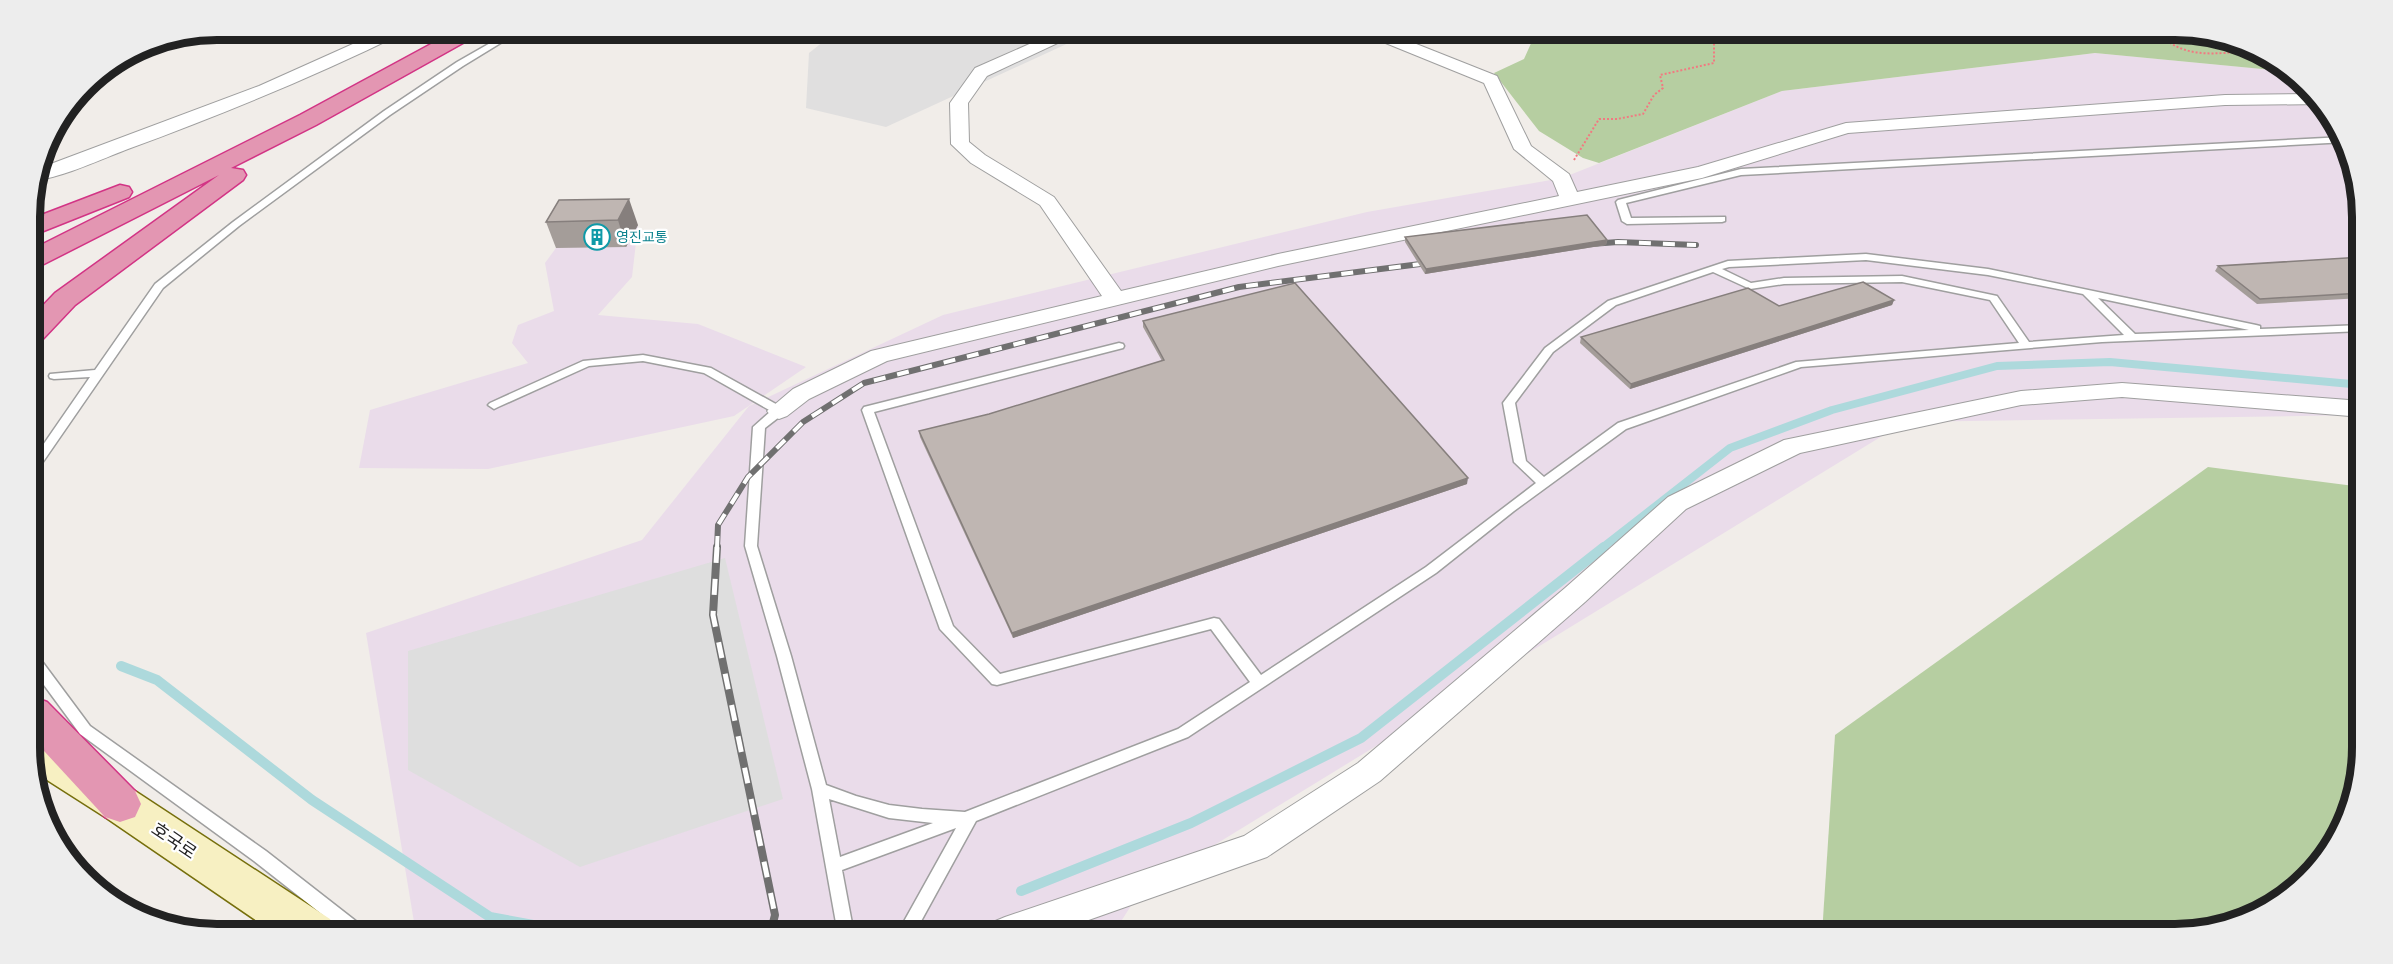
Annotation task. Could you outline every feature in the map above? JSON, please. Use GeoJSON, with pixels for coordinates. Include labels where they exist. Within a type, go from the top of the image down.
{"type":"FeatureCollection","features":[{"type":"Feature","properties":{"kind":"highway"},"geometry":{"type":"LineString","coordinates":[[41,255],[305,114],[433,41]]}},
{"type":"Feature","properties":{"kind":"highway"},"geometry":{"type":"LineString","coordinates":[[41,245],[450,41]]}},
{"type":"Feature","properties":{"kind":"highway"},"geometry":{"type":"LineString","coordinates":[[41,224],[152,180],[305,114]]}},
{"type":"Feature","properties":{"kind":"highway"},"geometry":{"type":"LineString","coordinates":[[41,324],[64,299],[305,114]]}},
{"type":"Feature","properties":{"kind":"highway"},"geometry":{"type":"LineString","coordinates":[[41,721],[120,804]]}},
{"type":"Feature","properties":{"kind":"main road","name":"호국로"},"geometry":{"type":"LineString","coordinates":[[41,755],[120,804],[299,924]]}},
{"type":"Feature","properties":{"kind":"street"},"geometry":{"type":"LineString","coordinates":[[47,172],[169,128],[318,68],[375,41]]}},
{"type":"Feature","properties":{"kind":"street"},"geometry":{"type":"LineString","coordinates":[[1049,41],[981,72],[959,103],[960,144],[978,159],[1047,201],[1115,300]]}},
{"type":"Feature","properties":{"kind":"street"},"geometry":{"type":"LineString","coordinates":[[1394,41],[1491,80],[1523,149],[1562,178],[1570,200]]}},
{"type":"Feature","properties":{"kind":"street"},"geometry":{"type":"LineString","coordinates":[[779,411],[801,394],[879,356],[1278,260],[1702,171],[1846,128],[2225,100],[2307,99]]}},
{"type":"Feature","properties":{"kind":"street"},"geometry":{"type":"LineString","coordinates":[[1032,924],[1255,847],[1369,772],[1575,595],[1677,502],[1793,446],[2020,398],[2122,390],[2352,408]]}},
{"type":"Feature","properties":{"kind":"lane"},"geometry":{"type":"LineString","coordinates":[[41,456],[159,286],[236,225],[387,113],[460,64],[499,41]]}},
{"type":"Feature","properties":{"kind":"lane"},"geometry":{"type":"LineString","coordinates":[[1722,219],[1627,221],[1621,202],[1741,172],[2335,141]]}},
{"type":"Feature","properties":{"kind":"lane"},"geometry":{"type":"LineString","coordinates":[[1544,483],[1520,462],[1509,403],[1549,350],[1612,303],[1728,264],[1866,257],[1989,272],[2274,332]]}},
{"type":"Feature","properties":{"kind":"lane"},"geometry":{"type":"LineString","coordinates":[[1713,269],[1750,286],[1784,281],[1902,279],[1993,298],[2026,345]]}},
{"type":"Feature","properties":{"kind":"lane"},"geometry":{"type":"LineString","coordinates":[[2086,292],[2133,338]]}},
{"type":"Feature","properties":{"kind":"lane"},"geometry":{"type":"LineString","coordinates":[[834,867],[1183,733],[1431,570],[1622,426],[1800,364],[2133,338],[2352,328]]}},
{"type":"Feature","properties":{"kind":"lane"},"geometry":{"type":"LineString","coordinates":[[1119,346],[868,410],[947,629],[998,680],[1214,623],[1259,683]]}},
{"type":"Feature","properties":{"kind":"lane"},"geometry":{"type":"LineString","coordinates":[[494,405],[587,363],[643,358],[708,370],[779,411],[759,427],[751,546],[820,789],[844,924]]}},
{"type":"Feature","properties":{"kind":"lane"},"geometry":{"type":"LineString","coordinates":[[54,376],[98,373]]}},
{"type":"Feature","properties":{"kind":"lane"},"geometry":{"type":"LineString","coordinates":[[41,671],[85,730],[260,856],[347,924]]}},
{"type":"Feature","properties":{"kind":"lane"},"geometry":{"type":"LineString","coordinates":[[820,789],[873,810],[899,815],[921,818],[971,816]]}},
{"type":"Feature","properties":{"kind":"lane"},"geometry":{"type":"LineString","coordinates":[[911,924],[971,816]]}},
{"type":"Feature","properties":{"kind":"path"},"geometry":{"type":"LineString","coordinates":[[1562,178],[1599,119],[1617,119],[1643,114],[1654,95],[1663,88],[1660,75],[1713,63],[1714,44],[1720,41]]}},
{"type":"Feature","properties":{"kind":"path"},"geometry":{"type":"LineString","coordinates":[[2166,41],[2195,54],[2237,52]]}},
{"type":"Feature","properties":{"kind":"shaded area"},"geometry":{"type":"Polygon","coordinates":[[[824,41],[1073,41],[886,127],[806,108],[809,53],[824,41]]]}},
{"type":"Feature","properties":{"kind":"shaded area"},"geometry":{"type":"Polygon","coordinates":[[[2095,53],[2274,70],[2292,84],[2316,110],[2329,129],[2346,171],[2351,194],[2352,217],[2352,415],[1905,422],[1141,890],[1120,924],[414,924],[366,633],[642,540],[749,406],[943,315],[1367,212],[1562,178],[1782,91],[2095,53]]]}},
{"type":"Feature","properties":{"kind":"shaded area","name":"영진교통"},"geometry":{"type":"Polygon","coordinates":[[[638,225],[632,277],[598,315],[698,324],[806,367],[734,416],[488,469],[359,468],[370,410],[528,363],[512,343],[518,325],[554,311],[545,263],[556,248],[638,225]]]}},
{"type":"Feature","properties":{"kind":"shaded area"},"geometry":{"type":"Polygon","coordinates":[[[725,558],[783,799],[580,867],[408,770],[408,651],[725,558]]]}},
{"type":"Feature","properties":{"kind":"green space"},"geometry":{"type":"Polygon","coordinates":[[[1532,41],[2187,41],[2233,50],[2274,70],[2095,53],[1782,91],[1599,163],[1583,158],[1539,131],[1494,73],[1524,59],[1532,41]]]}},
{"type":"Feature","properties":{"kind":"green space"},"geometry":{"type":"Polygon","coordinates":[[[2208,467],[2352,486],[2352,747],[2349,781],[2343,804],[2323,845],[2301,872],[2274,894],[2254,905],[2233,914],[2187,923],[1823,923],[1835,735],[2208,467]]]}},
{"type":"Feature","properties":{"kind":"building"},"geometry":{"type":"Polygon","coordinates":[[[629,199],[618,220],[546,222],[559,200],[629,199]]]}},
{"type":"Feature","properties":{"kind":"building"},"geometry":{"type":"Polygon","coordinates":[[[1587,215],[1607,240],[1426,269],[1405,237],[1587,215]]]}},
{"type":"Feature","properties":{"kind":"building"},"geometry":{"type":"Polygon","coordinates":[[[2352,258],[2352,294],[2260,299],[2218,266],[2352,258]]]}},
{"type":"Feature","properties":{"kind":"building"},"geometry":{"type":"Polygon","coordinates":[[[1863,282],[1894,300],[1631,384],[1581,337],[1748,288],[1779,306],[1863,282]]]}},
{"type":"Feature","properties":{"kind":"building"},"geometry":{"type":"Polygon","coordinates":[[[1295,283],[1468,478],[1012,633],[919,431],[989,414],[1164,360],[1143,321],[1295,283]]]}},
{"type":"Feature","properties":{"kind":"waterway"},"geometry":{"type":"LineString","coordinates":[[1602,548],[1730,448],[1832,410],[1997,366],[2110,362],[2352,384]]}},
{"type":"Feature","properties":{"kind":"waterway"},"geometry":{"type":"LineString","coordinates":[[1021,891],[1191,823],[1361,738],[1604,547]]}},
{"type":"Feature","properties":{"kind":"waterway"},"geometry":{"type":"LineString","coordinates":[[121,666],[157,680],[312,800],[490,917],[527,924]]}},
{"type":"Feature","properties":{"kind":"railway"},"geometry":{"type":"LineString","coordinates":[[1591,244],[1618,242],[1696,245]]}},
{"type":"Feature","properties":{"kind":"railway"},"geometry":{"type":"LineString","coordinates":[[717,548],[718,525],[748,477],[803,422],[864,383],[1239,287],[1436,262]]}},
{"type":"Feature","properties":{"kind":"railway"},"geometry":{"type":"LineString","coordinates":[[717,547],[713,615],[775,915],[773,924]]}},
{"type":"Feature","properties":{"kind":"place","name":"영진교통"},"geometry":{"type":"Point","coordinates":[597,237]}}]}
